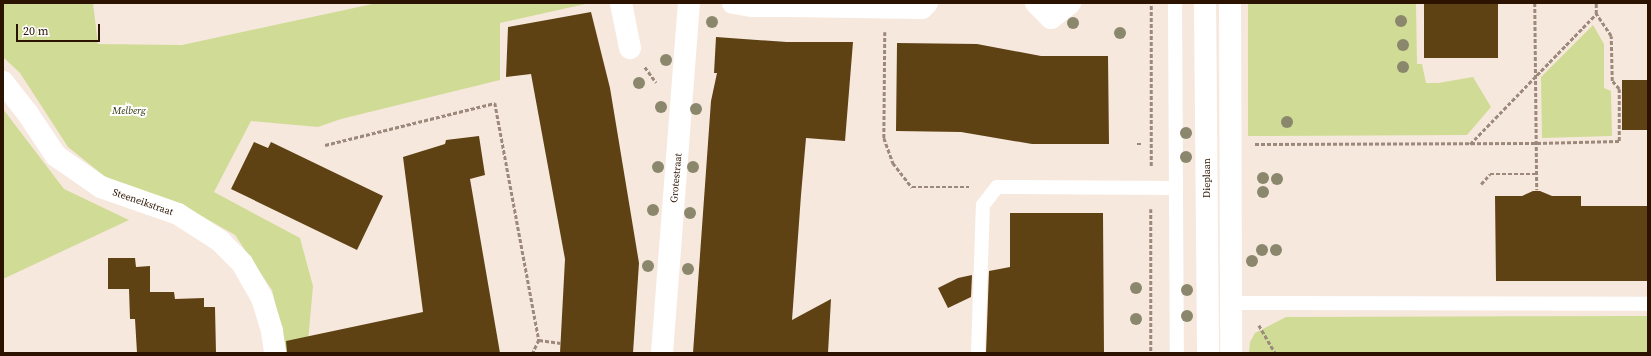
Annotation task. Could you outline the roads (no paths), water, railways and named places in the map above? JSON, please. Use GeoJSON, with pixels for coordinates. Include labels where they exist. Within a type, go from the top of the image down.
{"type":"FeatureCollection","features":[{"type":"Feature","properties":{"kind":"street"},"geometry":{"type":"LineString","coordinates":[[621,3],[630,48]]}},
{"type":"Feature","properties":{"kind":"street","name":"Grotestraat"},"geometry":{"type":"LineString","coordinates":[[662,353],[689,3]]}},
{"type":"Feature","properties":{"kind":"street"},"geometry":{"type":"LineString","coordinates":[[733,3],[753,6],[922,8],[927,3]]}},
{"type":"Feature","properties":{"kind":"street"},"geometry":{"type":"LineString","coordinates":[[1036,3],[1051,18],[1070,3]]}},
{"type":"Feature","properties":{"kind":"street","name":"Dieplaan"},"geometry":{"type":"LineString","coordinates":[[1206,3],[1208,353]]}},
{"type":"Feature","properties":{"kind":"street"},"geometry":{"type":"LineString","coordinates":[[1230,3],[1231,353]]}},
{"type":"Feature","properties":{"kind":"street","name":"Steeneikstraat"},"geometry":{"type":"LineString","coordinates":[[3,82],[28,114],[56,156],[101,187],[178,214],[220,241],[242,263],[262,298],[272,331],[275,353]]}},
{"type":"Feature","properties":{"kind":"lane"},"geometry":{"type":"LineString","coordinates":[[1175,3],[1177,353]]}},
{"type":"Feature","properties":{"kind":"lane"},"geometry":{"type":"LineString","coordinates":[[978,353],[983,205],[997,187],[1176,188]]}},
{"type":"Feature","properties":{"kind":"lane"},"geometry":{"type":"LineString","coordinates":[[1231,303],[1648,304]]}},
{"type":"Feature","properties":{"kind":"park label","name":"Melberg"},"geometry":{"type":"Point","coordinates":[129,111]}}]}
